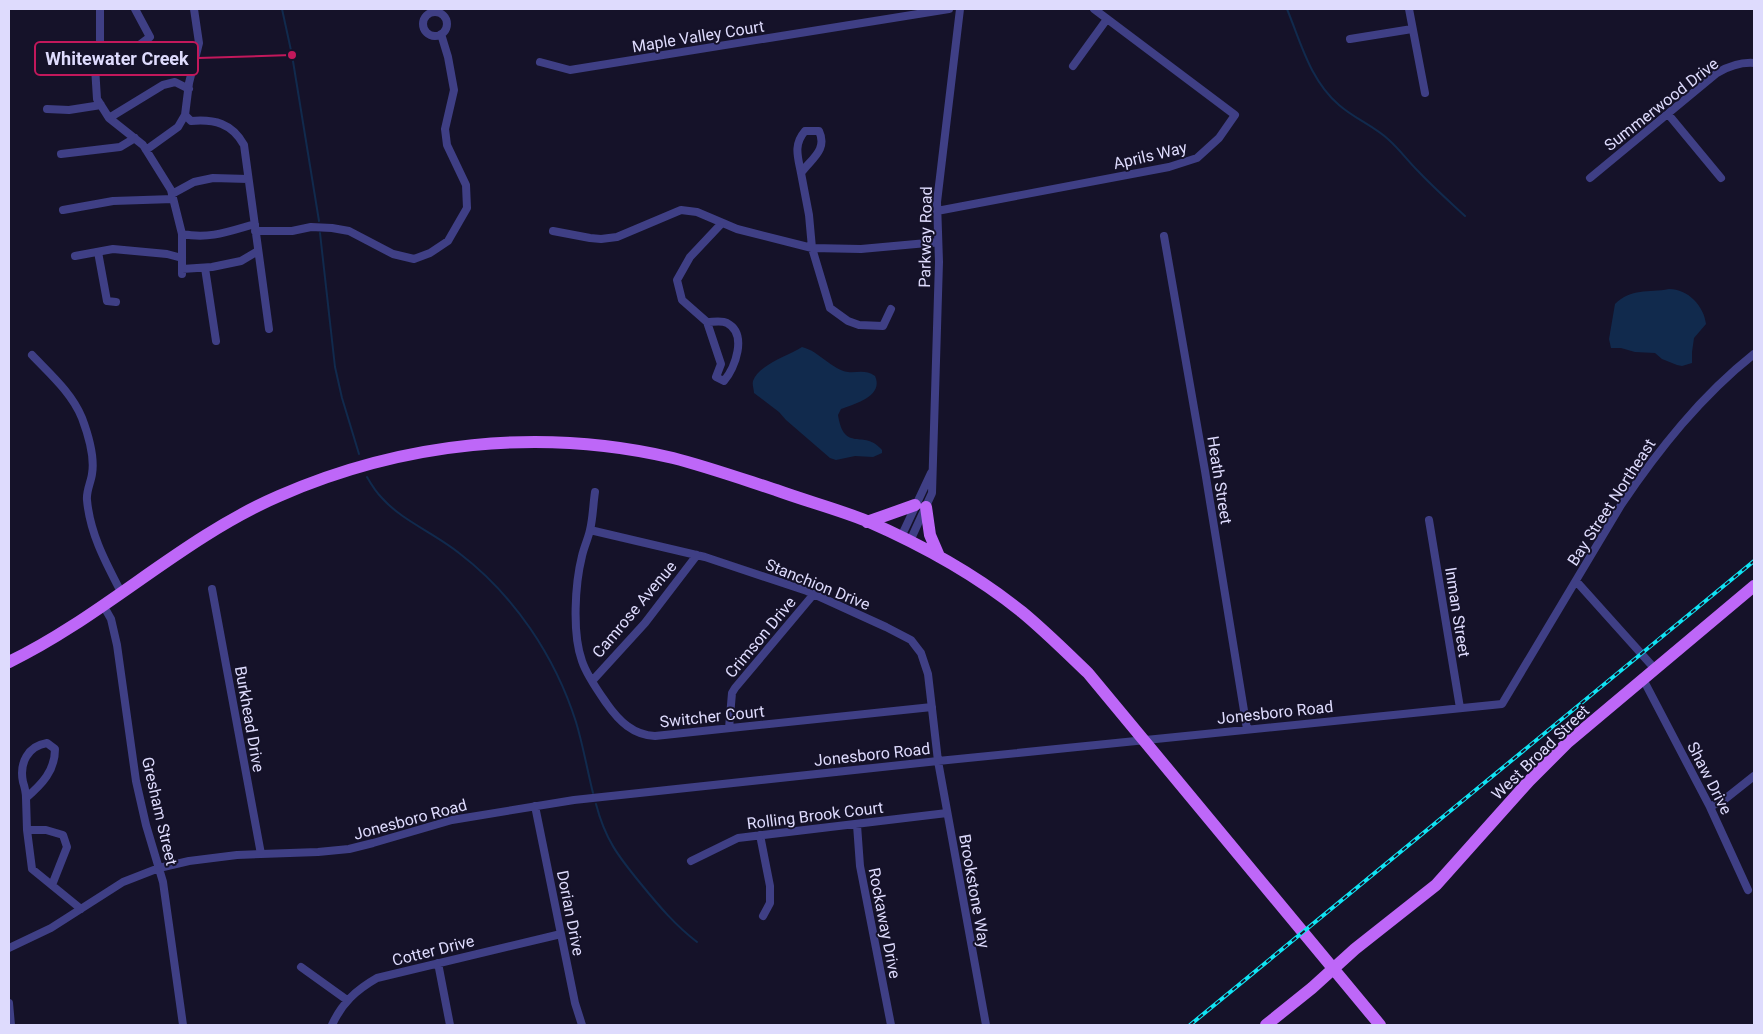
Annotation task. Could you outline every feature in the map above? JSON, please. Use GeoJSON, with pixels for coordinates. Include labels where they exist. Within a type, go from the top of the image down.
{"type":"FeatureCollection","features":[{"type":"Feature","properties":{"kind":"main road"},"geometry":{"type":"LineString","coordinates":[[9,662],[68,628],[217,528],[276,497],[316,480],[364,465],[408,454],[461,446],[503,442],[546,442],[589,444],[642,452],[714,470],[867,522],[906,539],[939,556],[995,592],[1047,634],[1088,673],[1380,1025]]}},
{"type":"Feature","properties":{"kind":"main road"},"geometry":{"type":"LineString","coordinates":[[867,522],[921,506],[939,556]]}},
{"type":"Feature","properties":{"kind":"main road","name":"West Broad Street"},"geometry":{"type":"LineString","coordinates":[[1266,1025],[1436,885],[1529,781],[1567,743],[1644,681],[1655,669],[1754,586]]}},
{"type":"Feature","properties":{"kind":"street"},"geometry":{"type":"LineString","coordinates":[[100,9],[100,39],[95,67],[97,99],[109,118],[135,138],[146,150],[171,190],[182,234],[182,272],[241,261],[258,251]]}},
{"type":"Feature","properties":{"kind":"street"},"geometry":{"type":"LineString","coordinates":[[44,58],[98,54],[113,58],[138,46],[150,37],[135,9]]}},
{"type":"Feature","properties":{"kind":"street"},"geometry":{"type":"LineString","coordinates":[[146,150],[178,127],[185,115],[199,44],[194,9]]}},
{"type":"Feature","properties":{"kind":"street","name":"Maple Valley Court"},"geometry":{"type":"LineString","coordinates":[[540,62],[570,70],[949,9]]}},
{"type":"Feature","properties":{"kind":"street","name":"Parkway Road"},"geometry":{"type":"LineString","coordinates":[[906,539],[921,506],[934,467],[937,211],[960,9]]}},
{"type":"Feature","properties":{"kind":"street","name":"Aprils Way"},"geometry":{"type":"LineString","coordinates":[[937,211],[1169,167],[1197,158],[1219,138],[1235,114],[1094,9]]}},
{"type":"Feature","properties":{"kind":"street"},"geometry":{"type":"LineString","coordinates":[[1409,9],[1426,93]]}},
{"type":"Feature","properties":{"kind":"street"},"geometry":{"type":"LineString","coordinates":[[1073,66],[1107,19]]}},
{"type":"Feature","properties":{"kind":"street"},"geometry":{"type":"LineString","coordinates":[[1350,39],[1412,29]]}},
{"type":"Feature","properties":{"kind":"street"},"geometry":{"type":"LineString","coordinates":[[182,234],[200,237],[255,228],[292,230],[312,226],[332,228],[349,231],[393,254],[414,260],[430,253],[448,241],[467,208],[466,185],[447,145],[445,129],[454,90],[448,57],[441,34]]}},
{"type":"Feature","properties":{"kind":"street","name":"Summerwood Drive"},"geometry":{"type":"LineString","coordinates":[[1590,178],[1717,73],[1727,67],[1738,64],[1754,63]]}},
{"type":"Feature","properties":{"kind":"street"},"geometry":{"type":"LineString","coordinates":[[109,118],[163,85],[175,82],[189,89]]}},
{"type":"Feature","properties":{"kind":"street"},"geometry":{"type":"LineString","coordinates":[[47,109],[68,110],[101,105]]}},
{"type":"Feature","properties":{"kind":"street"},"geometry":{"type":"LineString","coordinates":[[1668,114],[1721,178]]}},
{"type":"Feature","properties":{"kind":"street"},"geometry":{"type":"LineString","coordinates":[[185,115],[190,121],[207,119],[224,124],[239,136],[244,145],[269,329]]}},
{"type":"Feature","properties":{"kind":"street"},"geometry":{"type":"LineString","coordinates":[[801,173],[821,150],[823,139],[819,131],[805,131],[798,139],[797,152],[801,173],[809,215],[812,248],[830,308],[848,321],[859,325],[883,326],[891,309]]}},
{"type":"Feature","properties":{"kind":"street"},"geometry":{"type":"LineString","coordinates":[[61,154],[120,147],[135,138]]}},
{"type":"Feature","properties":{"kind":"street"},"geometry":{"type":"LineString","coordinates":[[62,210],[113,201],[173,196],[194,182],[213,178],[248,179]]}},
{"type":"Feature","properties":{"kind":"street"},"geometry":{"type":"LineString","coordinates":[[552,231],[590,238],[617,237],[681,210],[698,212],[737,229],[812,248],[861,249],[938,242]]}},
{"type":"Feature","properties":{"kind":"street"},"geometry":{"type":"LineString","coordinates":[[707,322],[727,322],[734,328],[739,341],[729,375],[724,381],[716,376],[721,364],[707,322],[682,300],[677,280],[690,256],[722,223]]}},
{"type":"Feature","properties":{"kind":"street","name":"Heath Street"},"geometry":{"type":"LineString","coordinates":[[1164,236],[1247,729]]}},
{"type":"Feature","properties":{"kind":"street"},"geometry":{"type":"LineString","coordinates":[[75,256],[113,249],[167,254],[182,258]]}},
{"type":"Feature","properties":{"kind":"street"},"geometry":{"type":"LineString","coordinates":[[98,252],[107,301],[116,302]]}},
{"type":"Feature","properties":{"kind":"street"},"geometry":{"type":"LineString","coordinates":[[205,268],[216,341]]}},
{"type":"Feature","properties":{"kind":"street","name":"Bay Street Northeast"},"geometry":{"type":"LineString","coordinates":[[1576,581],[1622,505],[1670,437],[1700,403],[1754,354]]}},
{"type":"Feature","properties":{"kind":"street"},"geometry":{"type":"LineString","coordinates":[[32,355],[70,397],[82,417],[92,456],[92,474],[86,497],[90,520],[102,555],[121,592]]}},
{"type":"Feature","properties":{"kind":"street","name":"Switcher Court"},"geometry":{"type":"LineString","coordinates":[[594,492],[590,530],[582,557],[576,601],[579,648],[582,663],[617,718],[628,727],[639,733],[655,736],[932,707]]}},
{"type":"Feature","properties":{"kind":"street","name":"Inman Street"},"geometry":{"type":"LineString","coordinates":[[1429,520],[1460,708]]}},
{"type":"Feature","properties":{"kind":"street","name":"Stanchion Drive"},"geometry":{"type":"LineString","coordinates":[[590,530],[697,555],[813,594],[911,640],[921,653],[926,665],[938,761]]}},
{"type":"Feature","properties":{"kind":"street","name":"Camrose Avenue"},"geometry":{"type":"LineString","coordinates":[[593,680],[645,623],[697,555]]}},
{"type":"Feature","properties":{"kind":"street"},"geometry":{"type":"LineString","coordinates":[[1576,581],[1655,669]]}},
{"type":"Feature","properties":{"kind":"street","name":"Jonesboro Road"},"geometry":{"type":"LineString","coordinates":[[9,948],[51,928],[123,882],[159,868],[190,861],[261,854],[349,849],[452,820],[535,806],[1143,739],[1502,704],[1576,581]]}},
{"type":"Feature","properties":{"kind":"street","name":"Burkhead Drive"},"geometry":{"type":"LineString","coordinates":[[212,588],[261,854]]}},
{"type":"Feature","properties":{"kind":"street","name":"Crimson Drive"},"geometry":{"type":"LineString","coordinates":[[730,728],[732,693],[735,688],[813,594]]}},
{"type":"Feature","properties":{"kind":"street","name":"Gresham Street"},"geometry":{"type":"LineString","coordinates":[[103,605],[113,627],[136,781],[146,825],[163,882],[183,1025]]}},
{"type":"Feature","properties":{"kind":"street","name":"Shaw Drive"},"geometry":{"type":"LineString","coordinates":[[1644,681],[1710,808],[1748,890]]}},
{"type":"Feature","properties":{"kind":"street"},"geometry":{"type":"LineString","coordinates":[[26,798],[40,786],[55,759],[55,749],[47,742],[37,744],[29,752],[24,760],[22,771],[32,869],[82,909]]}},
{"type":"Feature","properties":{"kind":"street","name":"Brookstone Way"},"geometry":{"type":"LineString","coordinates":[[938,761],[986,1025]]}},
{"type":"Feature","properties":{"kind":"street"},"geometry":{"type":"LineString","coordinates":[[1710,808],[1725,799],[1754,776]]}},
{"type":"Feature","properties":{"kind":"street","name":"Dorian Drive"},"geometry":{"type":"LineString","coordinates":[[535,806],[560,934],[575,1003],[582,1025]]}},
{"type":"Feature","properties":{"kind":"street","name":"Rolling Brook Court"},"geometry":{"type":"LineString","coordinates":[[691,861],[738,838],[947,813]]}},
{"type":"Feature","properties":{"kind":"street","name":"Rockaway Drive"},"geometry":{"type":"LineString","coordinates":[[857,825],[860,866],[891,1025]]}},
{"type":"Feature","properties":{"kind":"street"},"geometry":{"type":"LineString","coordinates":[[27,830],[46,830],[63,835],[67,847],[52,885]]}},
{"type":"Feature","properties":{"kind":"street"},"geometry":{"type":"LineString","coordinates":[[760,835],[770,886],[770,903],[763,916]]}},
{"type":"Feature","properties":{"kind":"street","name":"Cotter Drive"},"geometry":{"type":"LineString","coordinates":[[332,1025],[338,1012],[348,1000],[362,987],[377,978],[560,934]]}},
{"type":"Feature","properties":{"kind":"street"},"geometry":{"type":"LineString","coordinates":[[438,963],[450,1025]]}},
{"type":"Feature","properties":{"kind":"street"},"geometry":{"type":"LineString","coordinates":[[301,968],[348,1000]]}},
{"type":"Feature","properties":{"kind":"street"},"geometry":{"type":"LineString","coordinates":[[9,1003],[11,1025]]}},
{"type":"Feature","properties":{"kind":"water"},"geometry":{"type":"Polygon","coordinates":[[[1669,289],[1689,295],[1705,317],[1706,324],[1694,338],[1692,363],[1682,366],[1662,359],[1655,353],[1611,348],[1609,339],[1615,304],[1627,295],[1634,293],[1669,289]]]}},
{"type":"Feature","properties":{"kind":"water"},"geometry":{"type":"Polygon","coordinates":[[[802,347],[814,352],[842,371],[864,372],[875,376],[877,383],[872,394],[860,402],[841,409],[838,415],[845,434],[875,444],[882,450],[882,453],[873,457],[855,456],[836,460],[830,458],[779,412],[754,393],[753,381],[761,370],[802,347]]]}},
{"type":"Feature","properties":{"kind":"waterway"},"geometry":{"type":"LineString","coordinates":[[282,9],[292,55],[319,221]]}},
{"type":"Feature","properties":{"kind":"waterway"},"geometry":{"type":"LineString","coordinates":[[1287,9],[1313,73],[1329,95],[1345,110],[1389,140],[1429,183],[1465,216]]}},
{"type":"Feature","properties":{"kind":"waterway"},"geometry":{"type":"LineString","coordinates":[[320,233],[335,367],[359,454]]}},
{"type":"Feature","properties":{"kind":"waterway"},"geometry":{"type":"LineString","coordinates":[[367,477],[390,506],[450,546],[479,570],[498,588],[530,628],[557,674],[567,698],[576,722],[593,793]]}},
{"type":"Feature","properties":{"kind":"waterway"},"geometry":{"type":"LineString","coordinates":[[596,804],[608,837],[626,865],[668,915],[697,942]]}},
{"type":"Feature","properties":{"kind":"railway"},"geometry":{"type":"LineString","coordinates":[[1190,1025],[1754,561]]}},
{"type":"Feature","properties":{"kind":"place","name":"Whitewater Creek"},"geometry":{"type":"Point","coordinates":[292,55]}}]}
